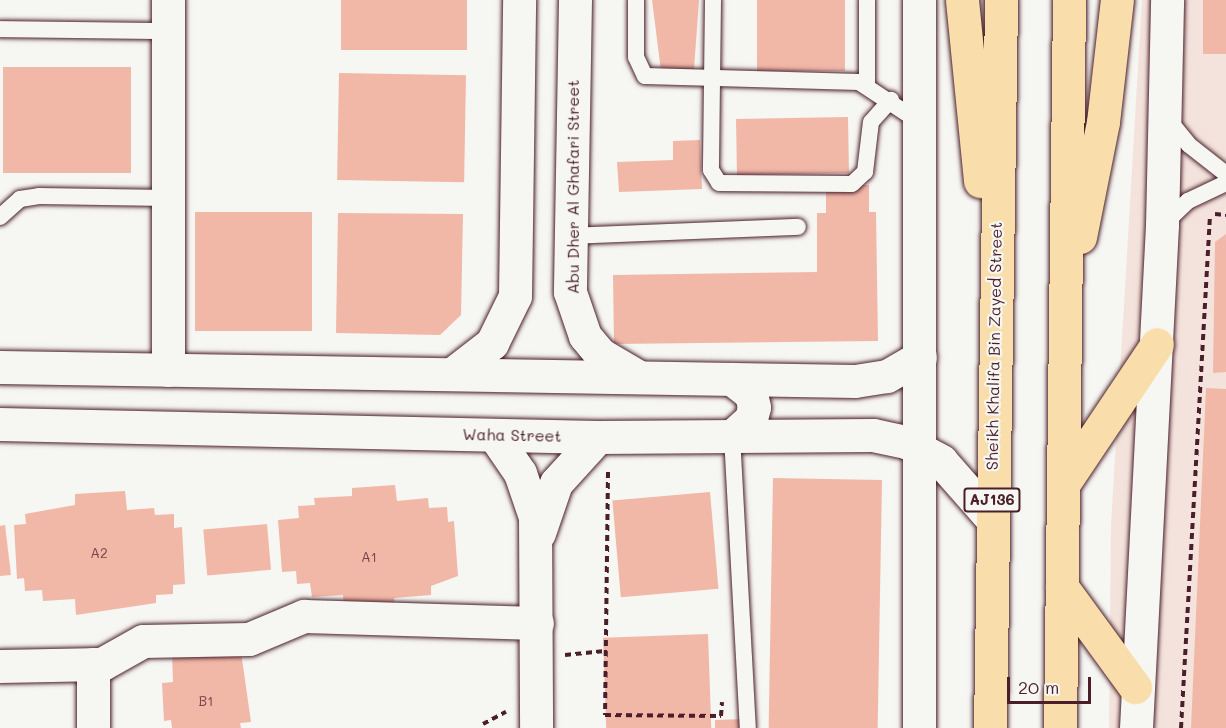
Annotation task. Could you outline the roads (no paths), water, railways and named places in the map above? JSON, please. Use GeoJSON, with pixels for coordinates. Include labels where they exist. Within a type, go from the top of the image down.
{"type":"FeatureCollection","features":[{"type":"Feature","properties":{"kind":"main road"},"geometry":{"type":"LineString","coordinates":[[962,0],[994,271]]}},
{"type":"Feature","properties":{"kind":"main road","name":"Sheikh Khalifa Bin Zayed Street"},"geometry":{"type":"LineString","coordinates":[[990,728],[994,271],[1001,0]]}},
{"type":"Feature","properties":{"kind":"main road"},"geometry":{"type":"LineString","coordinates":[[1060,728],[1069,0]]}},
{"type":"Feature","properties":{"kind":"main road"},"geometry":{"type":"LineString","coordinates":[[1066,291],[1101,132],[1117,0]]}},
{"type":"Feature","properties":{"kind":"main road"},"geometry":{"type":"LineString","coordinates":[[1064,483],[1157,344]]}},
{"type":"Feature","properties":{"kind":"main road"},"geometry":{"type":"LineString","coordinates":[[1062,587],[1135,687]]}},
{"type":"Feature","properties":{"kind":"street"},"geometry":{"type":"LineString","coordinates":[[452,374],[480,355],[506,321],[515,296],[519,0]]}},
{"type":"Feature","properties":{"kind":"street","name":"Abu Dher Al Ghafari Street"},"geometry":{"type":"LineString","coordinates":[[575,0],[570,292],[585,336],[619,368],[640,378]]}},
{"type":"Feature","properties":{"kind":"street"},"geometry":{"type":"LineString","coordinates":[[919,0],[921,448],[919,728]]}},
{"type":"Feature","properties":{"kind":"street"},"geometry":{"type":"LineString","coordinates":[[1136,728],[1135,687],[1157,344],[1167,0]]}},
{"type":"Feature","properties":{"kind":"street"},"geometry":{"type":"LineString","coordinates":[[168,16],[168,370]]}},
{"type":"Feature","properties":{"kind":"street"},"geometry":{"type":"LineString","coordinates":[[517,237],[544,246],[570,236]]}},
{"type":"Feature","properties":{"kind":"street"},"geometry":{"type":"LineString","coordinates":[[0,367],[872,380],[920,357]]}},
{"type":"Feature","properties":{"kind":"street"},"geometry":{"type":"LineString","coordinates":[[732,379],[751,394],[754,407],[751,419],[732,435]]}},
{"type":"Feature","properties":{"kind":"street","name":"Waha Street"},"geometry":{"type":"LineString","coordinates":[[0,424],[494,435],[603,450],[732,435],[873,435],[921,448],[941,461],[992,519]]}},
{"type":"Feature","properties":{"kind":"street"},"geometry":{"type":"LineString","coordinates":[[494,435],[525,484],[538,541],[536,728]]}},
{"type":"Feature","properties":{"kind":"street"},"geometry":{"type":"LineString","coordinates":[[538,541],[556,483],[603,450]]}},
{"type":"Feature","properties":{"kind":"street"},"geometry":{"type":"LineString","coordinates":[[0,666],[93,664],[143,641],[249,639],[304,616],[537,622]]}},
{"type":"Feature","properties":{"kind":"street"},"geometry":{"type":"LineString","coordinates":[[93,664],[93,728]]}},
{"type":"Feature","properties":{"kind":"lane"},"geometry":{"type":"LineString","coordinates":[[636,0],[636,57],[645,76],[867,84],[918,121]]}},
{"type":"Feature","properties":{"kind":"lane"},"geometry":{"type":"LineString","coordinates":[[713,0],[711,170],[719,183],[852,184],[865,172],[871,122],[891,100]]}},
{"type":"Feature","properties":{"kind":"lane"},"geometry":{"type":"LineString","coordinates":[[867,0],[867,84]]}},
{"type":"Feature","properties":{"kind":"lane"},"geometry":{"type":"LineString","coordinates":[[0,29],[168,16]]}},
{"type":"Feature","properties":{"kind":"lane"},"geometry":{"type":"LineString","coordinates":[[1165,114],[1189,145],[1226,174]]}},
{"type":"Feature","properties":{"kind":"lane"},"geometry":{"type":"LineString","coordinates":[[1162,225],[1188,201],[1226,183]]}},
{"type":"Feature","properties":{"kind":"lane"},"geometry":{"type":"LineString","coordinates":[[0,217],[20,199],[39,196],[168,198]]}},
{"type":"Feature","properties":{"kind":"lane"},"geometry":{"type":"LineString","coordinates":[[570,236],[798,227]]}},
{"type":"Feature","properties":{"kind":"lane"},"geometry":{"type":"LineString","coordinates":[[732,435],[748,728]]}}]}
